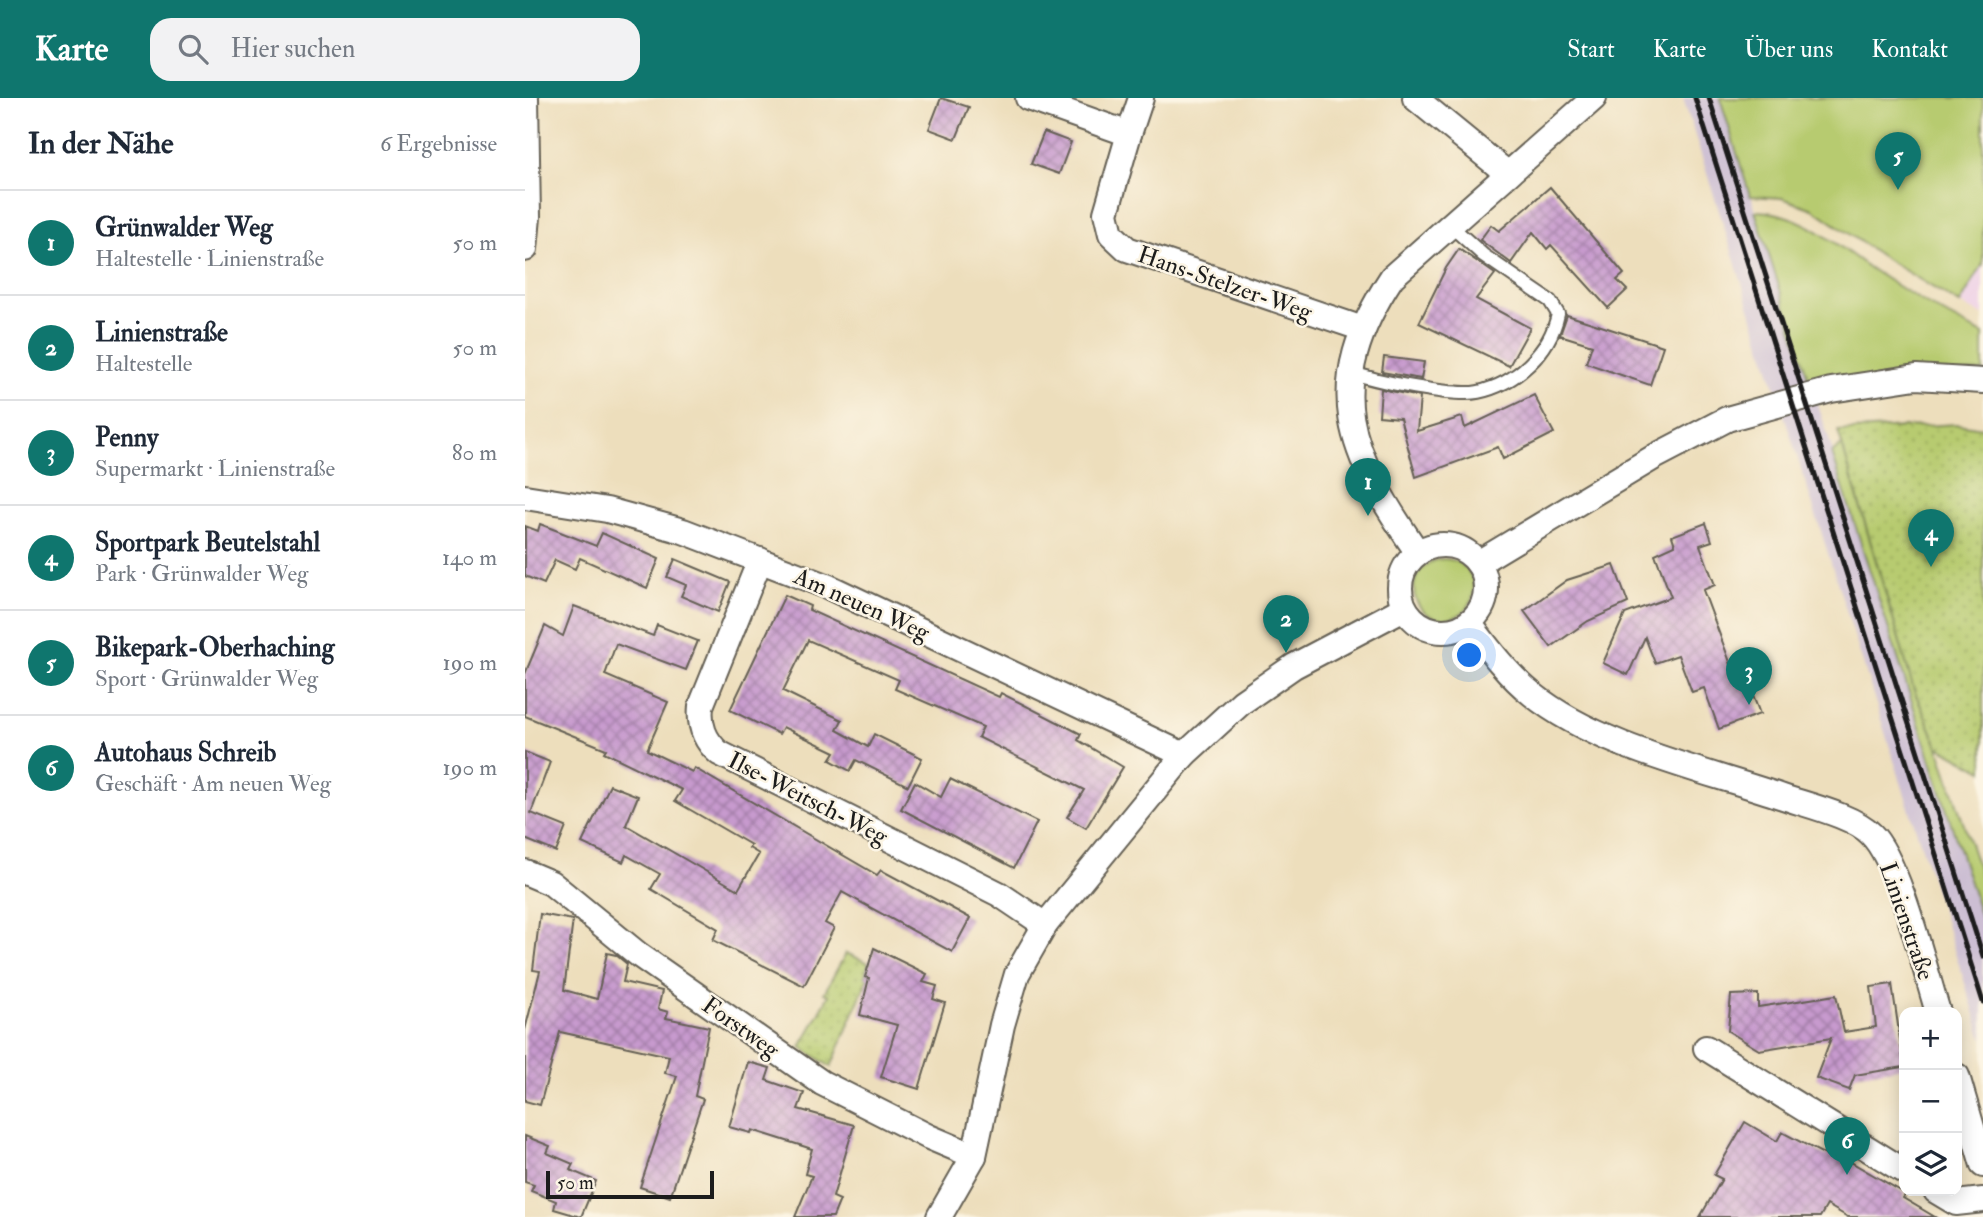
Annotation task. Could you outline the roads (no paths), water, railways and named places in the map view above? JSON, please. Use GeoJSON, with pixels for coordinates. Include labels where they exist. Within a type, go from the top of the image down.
{"type":"FeatureCollection","features":[{"type":"Feature","properties":{"kind":"street"},"geometry":{"type":"LineString","coordinates":[[525,249],[528,217],[526,98]]}},
{"type":"Feature","properties":{"kind":"street"},"geometry":{"type":"LineString","coordinates":[[1028,98],[1129,134]]}},
{"type":"Feature","properties":{"kind":"street","name":"Hans-Stelzer-Weg"},"geometry":{"type":"LineString","coordinates":[[1141,98],[1106,213],[1111,234],[1127,249],[1363,329]]}},
{"type":"Feature","properties":{"kind":"street"},"geometry":{"type":"LineString","coordinates":[[1415,98],[1508,174]]}},
{"type":"Feature","properties":{"kind":"street"},"geometry":{"type":"LineString","coordinates":[[1418,553],[1362,463],[1353,434],[1348,402],[1351,372],[1363,329],[1392,277],[1594,98]]}},
{"type":"Feature","properties":{"kind":"street"},"geometry":{"type":"LineString","coordinates":[[1478,563],[1655,456],[1727,419],[1845,388],[1916,377],[1983,381]]}},
{"type":"Feature","properties":{"kind":"street","name":"Am neuen Weg"},"geometry":{"type":"LineString","coordinates":[[525,496],[607,510],[657,524],[760,560],[900,620],[1184,755]]}},
{"type":"Feature","properties":{"kind":"street"},"geometry":{"type":"LineString","coordinates":[[1445,545],[1464,550],[1478,563],[1485,578],[1486,595],[1480,611],[1469,623],[1449,631],[1438,631],[1418,624],[1404,608],[1399,593],[1401,578],[1407,564],[1418,553],[1445,545]]}},
{"type":"Feature","properties":{"kind":"street","name":"Ilse-Weitsch-Weg"},"geometry":{"type":"LineString","coordinates":[[760,560],[701,706],[700,722],[711,746],[719,753],[999,894],[1045,925]]}},
{"type":"Feature","properties":{"kind":"street"},"geometry":{"type":"LineString","coordinates":[[939,1217],[974,1156],[1002,1025],[1017,974],[1045,925],[1184,755],[1243,702],[1292,668],[1404,608]]}},
{"type":"Feature","properties":{"kind":"street","name":"Linienstraße"},"geometry":{"type":"LineString","coordinates":[[1469,623],[1487,647],[1533,695],[1587,727],[1647,753],[1836,816],[1870,832],[1889,859],[1936,1007]]}},
{"type":"Feature","properties":{"kind":"street","name":"Forstweg"},"geometry":{"type":"LineString","coordinates":[[525,872],[551,883],[639,955],[822,1083],[929,1137],[974,1156]]}},
{"type":"Feature","properties":{"kind":"street"},"geometry":{"type":"LineString","coordinates":[[1706,1048],[1899,1168]]}},
{"type":"Feature","properties":{"kind":"street"},"geometry":{"type":"LineString","coordinates":[[1962,1093],[1983,1165]]}},
{"type":"Feature","properties":{"kind":"street"},"geometry":{"type":"LineString","coordinates":[[1944,1196],[1956,1203],[1983,1200]]}},
{"type":"Feature","properties":{"kind":"lane"},"geometry":{"type":"LineString","coordinates":[[1351,372],[1373,380],[1477,393],[1535,361],[1554,334],[1558,314],[1550,301],[1483,255],[1450,225]]}},
{"type":"Feature","properties":{"kind":"railway"},"geometry":{"type":"LineString","coordinates":[[1695,98],[1983,1002]]}},
{"type":"Feature","properties":{"kind":"railway"},"geometry":{"type":"LineString","coordinates":[[1709,98],[1983,956]]}},
{"type":"Feature","properties":{"kind":"place","name":"Bikepark-Oberhaching"},"geometry":{"type":"Point","coordinates":[1898,190]}},
{"type":"Feature","properties":{"kind":"place","name":"Grünwalder Weg"},"geometry":{"type":"Point","coordinates":[1368,516]}},
{"type":"Feature","properties":{"kind":"place","name":"Sportpark Beutelstahl"},"geometry":{"type":"Point","coordinates":[1931,567]}},
{"type":"Feature","properties":{"kind":"place","name":"Linienstraße"},"geometry":{"type":"Point","coordinates":[1286,653]}},
{"type":"Feature","properties":{"kind":"place","name":"Penny"},"geometry":{"type":"Point","coordinates":[1749,705]}},
{"type":"Feature","properties":{"kind":"place","name":"Autohaus Schreib"},"geometry":{"type":"Point","coordinates":[1847,1175]}}]}
